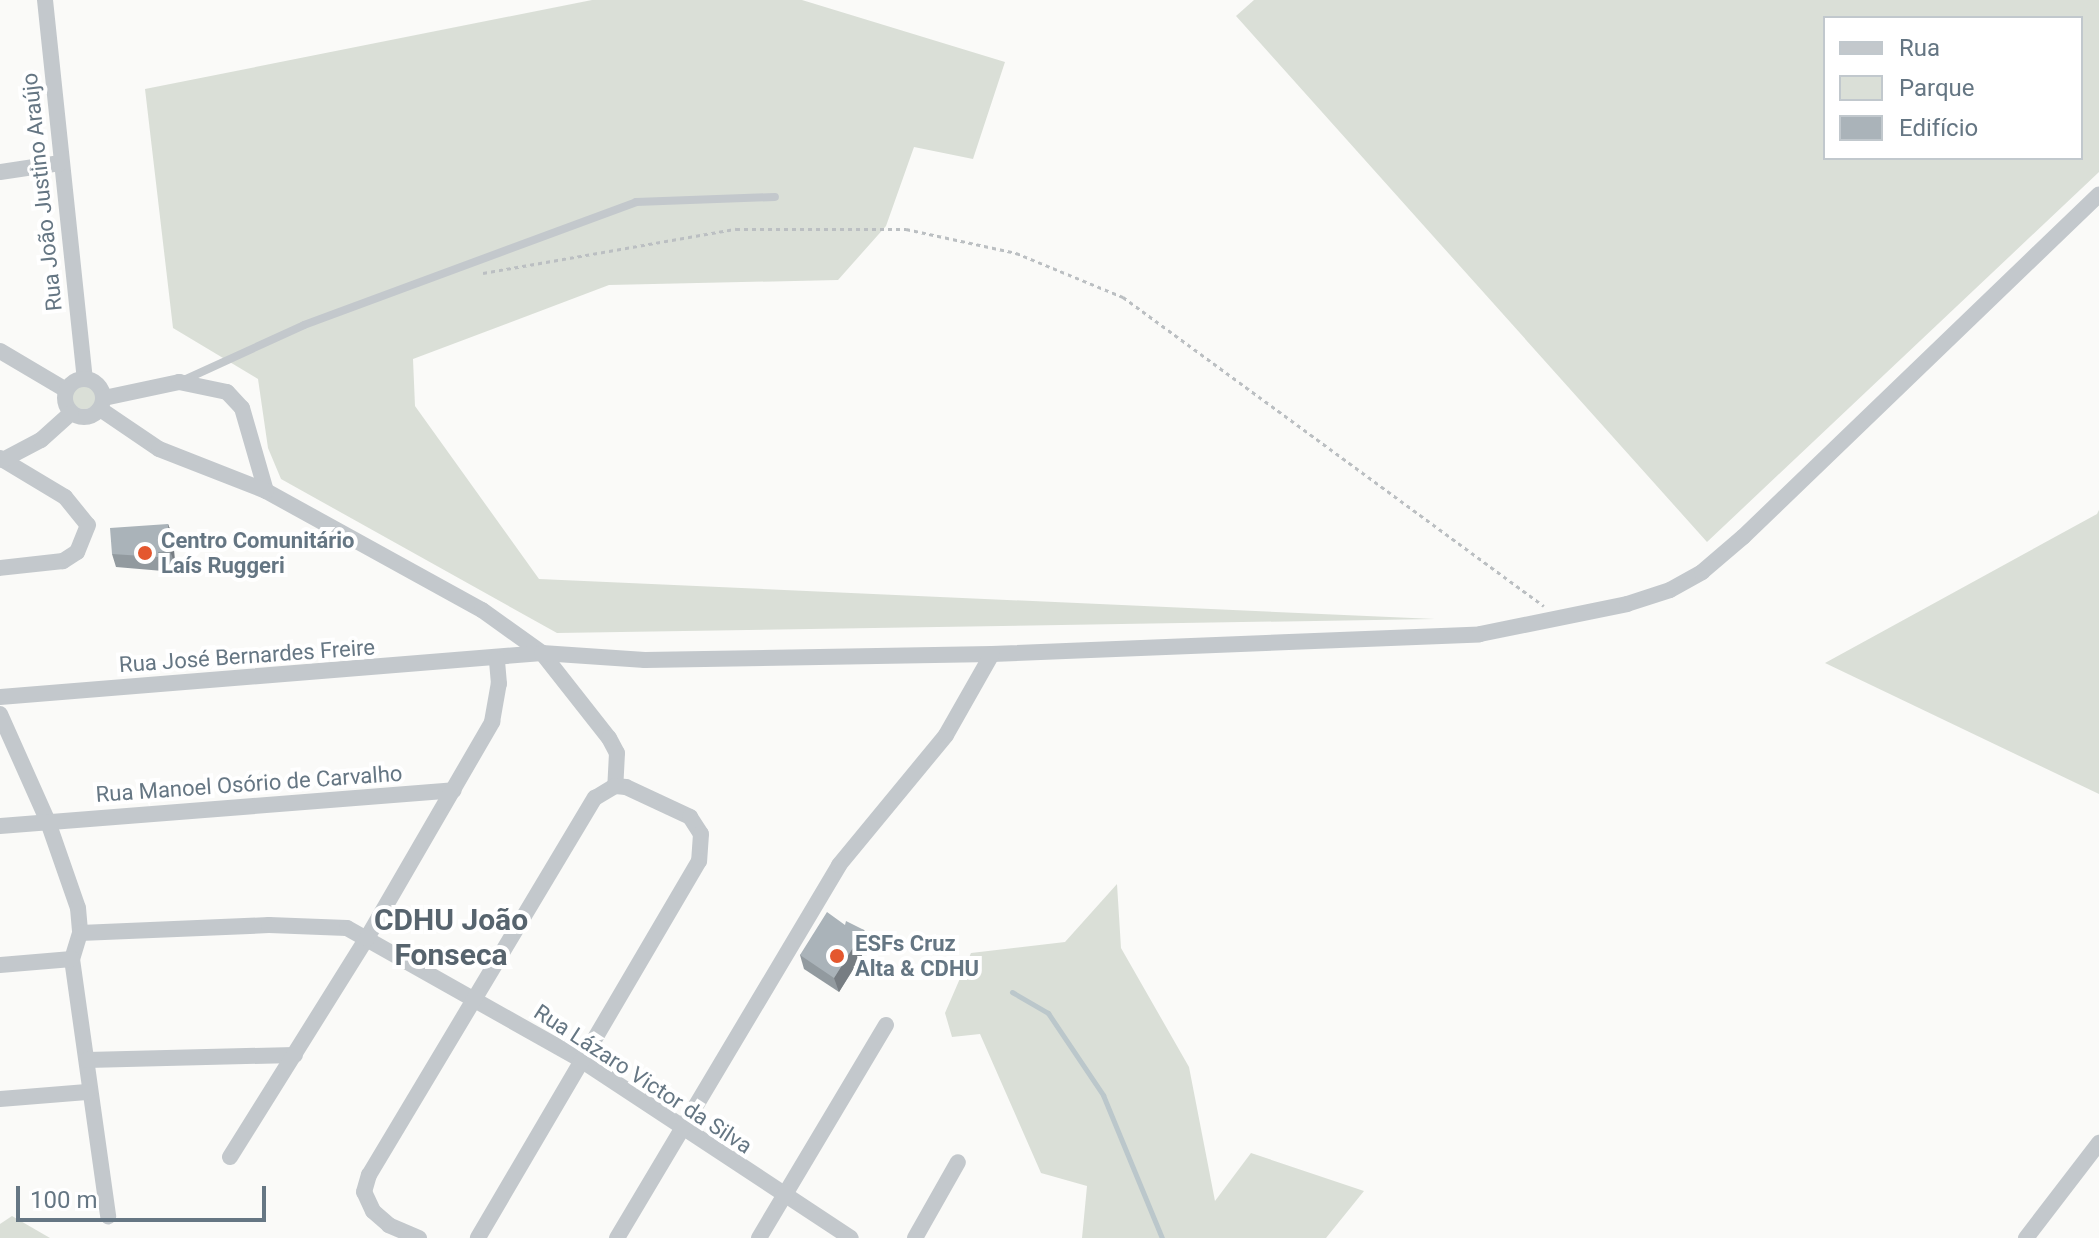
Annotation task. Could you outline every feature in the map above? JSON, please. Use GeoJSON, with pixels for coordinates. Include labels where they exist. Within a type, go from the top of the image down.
{"type":"FeatureCollection","features":[{"type":"Feature","properties":{"kind":"street","name":"Rua João Justino Araújo"},"geometry":{"type":"LineString","coordinates":[[45,0],[85,378]]}},
{"type":"Feature","properties":{"kind":"street"},"geometry":{"type":"LineString","coordinates":[[0,172],[60,163]]}},
{"type":"Feature","properties":{"kind":"street","name":"Rua José Bernardes Freire"},"geometry":{"type":"LineString","coordinates":[[0,697],[542,653],[645,660],[992,654],[1480,634],[1627,604],[1702,572],[2099,194]]}},
{"type":"Feature","properties":{"kind":"street"},"geometry":{"type":"LineString","coordinates":[[0,351],[66,390],[71,413]]}},
{"type":"Feature","properties":{"kind":"street"},"geometry":{"type":"LineString","coordinates":[[66,390],[85,378],[99,385],[102,404],[159,449],[266,491],[482,610],[542,653],[609,738],[617,753],[609,788],[474,1000],[369,1175],[364,1192],[389,1225],[419,1238]]}},
{"type":"Feature","properties":{"kind":"street"},"geometry":{"type":"LineString","coordinates":[[71,413],[84,418],[102,404],[179,382],[227,392],[242,408],[266,491]]}},
{"type":"Feature","properties":{"kind":"street"},"geometry":{"type":"LineString","coordinates":[[2,459],[41,440],[71,413]]}},
{"type":"Feature","properties":{"kind":"street"},"geometry":{"type":"LineString","coordinates":[[0,568],[49,564],[77,552],[88,525],[82,512],[2,459]]}},
{"type":"Feature","properties":{"kind":"street"},"geometry":{"type":"LineString","coordinates":[[617,1238],[839,865],[946,735],[992,654]]}},
{"type":"Feature","properties":{"kind":"street"},"geometry":{"type":"LineString","coordinates":[[230,1157],[367,938],[492,722],[499,684],[497,659]]}},
{"type":"Feature","properties":{"kind":"street"},"geometry":{"type":"LineString","coordinates":[[0,714],[48,822],[74,893],[80,933],[72,959],[87,1060],[87,1092],[108,1216]]}},
{"type":"Feature","properties":{"kind":"street"},"geometry":{"type":"LineString","coordinates":[[478,1238],[699,861],[698,826],[678,809],[609,788]]}},
{"type":"Feature","properties":{"kind":"street","name":"Rua Manoel Osório de Carvalho"},"geometry":{"type":"LineString","coordinates":[[0,826],[454,790]]}},
{"type":"Feature","properties":{"kind":"street","name":"Rua Lázaro Victor da Silva"},"geometry":{"type":"LineString","coordinates":[[80,933],[312,925],[347,928],[581,1060],[784,1197],[851,1238]]}},
{"type":"Feature","properties":{"kind":"street"},"geometry":{"type":"LineString","coordinates":[[0,965],[72,959]]}},
{"type":"Feature","properties":{"kind":"street"},"geometry":{"type":"LineString","coordinates":[[759,1238],[886,1025]]}},
{"type":"Feature","properties":{"kind":"street"},"geometry":{"type":"LineString","coordinates":[[87,1060],[295,1055]]}},
{"type":"Feature","properties":{"kind":"street"},"geometry":{"type":"LineString","coordinates":[[0,1099],[87,1092]]}},
{"type":"Feature","properties":{"kind":"street"},"geometry":{"type":"LineString","coordinates":[[2026,1238],[2099,1143]]}},
{"type":"Feature","properties":{"kind":"street"},"geometry":{"type":"LineString","coordinates":[[915,1238],[958,1162]]}},
{"type":"Feature","properties":{"kind":"lane"},"geometry":{"type":"LineString","coordinates":[[179,382],[304,325],[636,202],[775,197]]}},
{"type":"Feature","properties":{"kind":"path"},"geometry":{"type":"LineString","coordinates":[[478,274],[736,229],[906,229],[1016,253],[1123,297],[1560,617]]}},
{"type":"Feature","properties":{"kind":"green space"},"geometry":{"type":"Polygon","coordinates":[[[592,0],[802,0],[1005,62],[973,159],[914,147],[886,226],[838,280],[609,285],[413,359],[415,406],[539,579],[1435,619],[557,633],[281,479],[268,448],[258,379],[173,328],[145,89],[592,0]]]}},
{"type":"Feature","properties":{"kind":"green space"},"geometry":{"type":"Polygon","coordinates":[[[1254,0],[2099,0],[2099,172],[1707,542],[1236,16],[1254,0]]]}},
{"type":"Feature","properties":{"kind":"green space"},"geometry":{"type":"Polygon","coordinates":[[[84,383],[93,387],[97,396],[93,405],[84,409],[75,405],[71,396],[75,387],[84,383]]]}},
{"type":"Feature","properties":{"kind":"green space"},"geometry":{"type":"Polygon","coordinates":[[[2099,510],[2099,794],[1825,663],[2097,514],[2099,510]]]}},
{"type":"Feature","properties":{"kind":"green space"},"geometry":{"type":"Polygon","coordinates":[[[1117,884],[1121,948],[1189,1067],[1215,1201],[1251,1153],[1364,1191],[1326,1238],[1082,1238],[1087,1186],[1041,1173],[980,1034],[952,1037],[945,1013],[971,953],[1065,942],[1117,884]]]}},
{"type":"Feature","properties":{"kind":"green space"},"geometry":{"type":"Polygon","coordinates":[[[12,1216],[50,1238],[0,1238],[0,1224],[12,1216]]]}},
{"type":"Feature","properties":{"kind":"building"},"geometry":{"type":"Polygon","coordinates":[[[168,524],[170,551],[158,552],[158,557],[112,554],[110,528],[168,524]]]}},
{"type":"Feature","properties":{"kind":"building"},"geometry":{"type":"Polygon","coordinates":[[[827,912],[845,925],[846,921],[864,930],[834,978],[800,955],[827,912]]]}},
{"type":"Feature","properties":{"kind":"waterway"},"geometry":{"type":"LineString","coordinates":[[1012,992],[1048,1013],[1103,1095],[1162,1238]]}},
{"type":"Feature","properties":{"kind":"place","name":"Centro Comunitário Laís Ruggeri"},"geometry":{"type":"Point","coordinates":[145,553]}},
{"type":"Feature","properties":{"kind":"place","name":"ESFs Cruz Alta & CDHU"},"geometry":{"type":"Point","coordinates":[837,956]}},
{"type":"Feature","properties":{"kind":"district","name":"CDHU João Fonseca"},"geometry":{"type":"Point","coordinates":[451,937]}}]}
